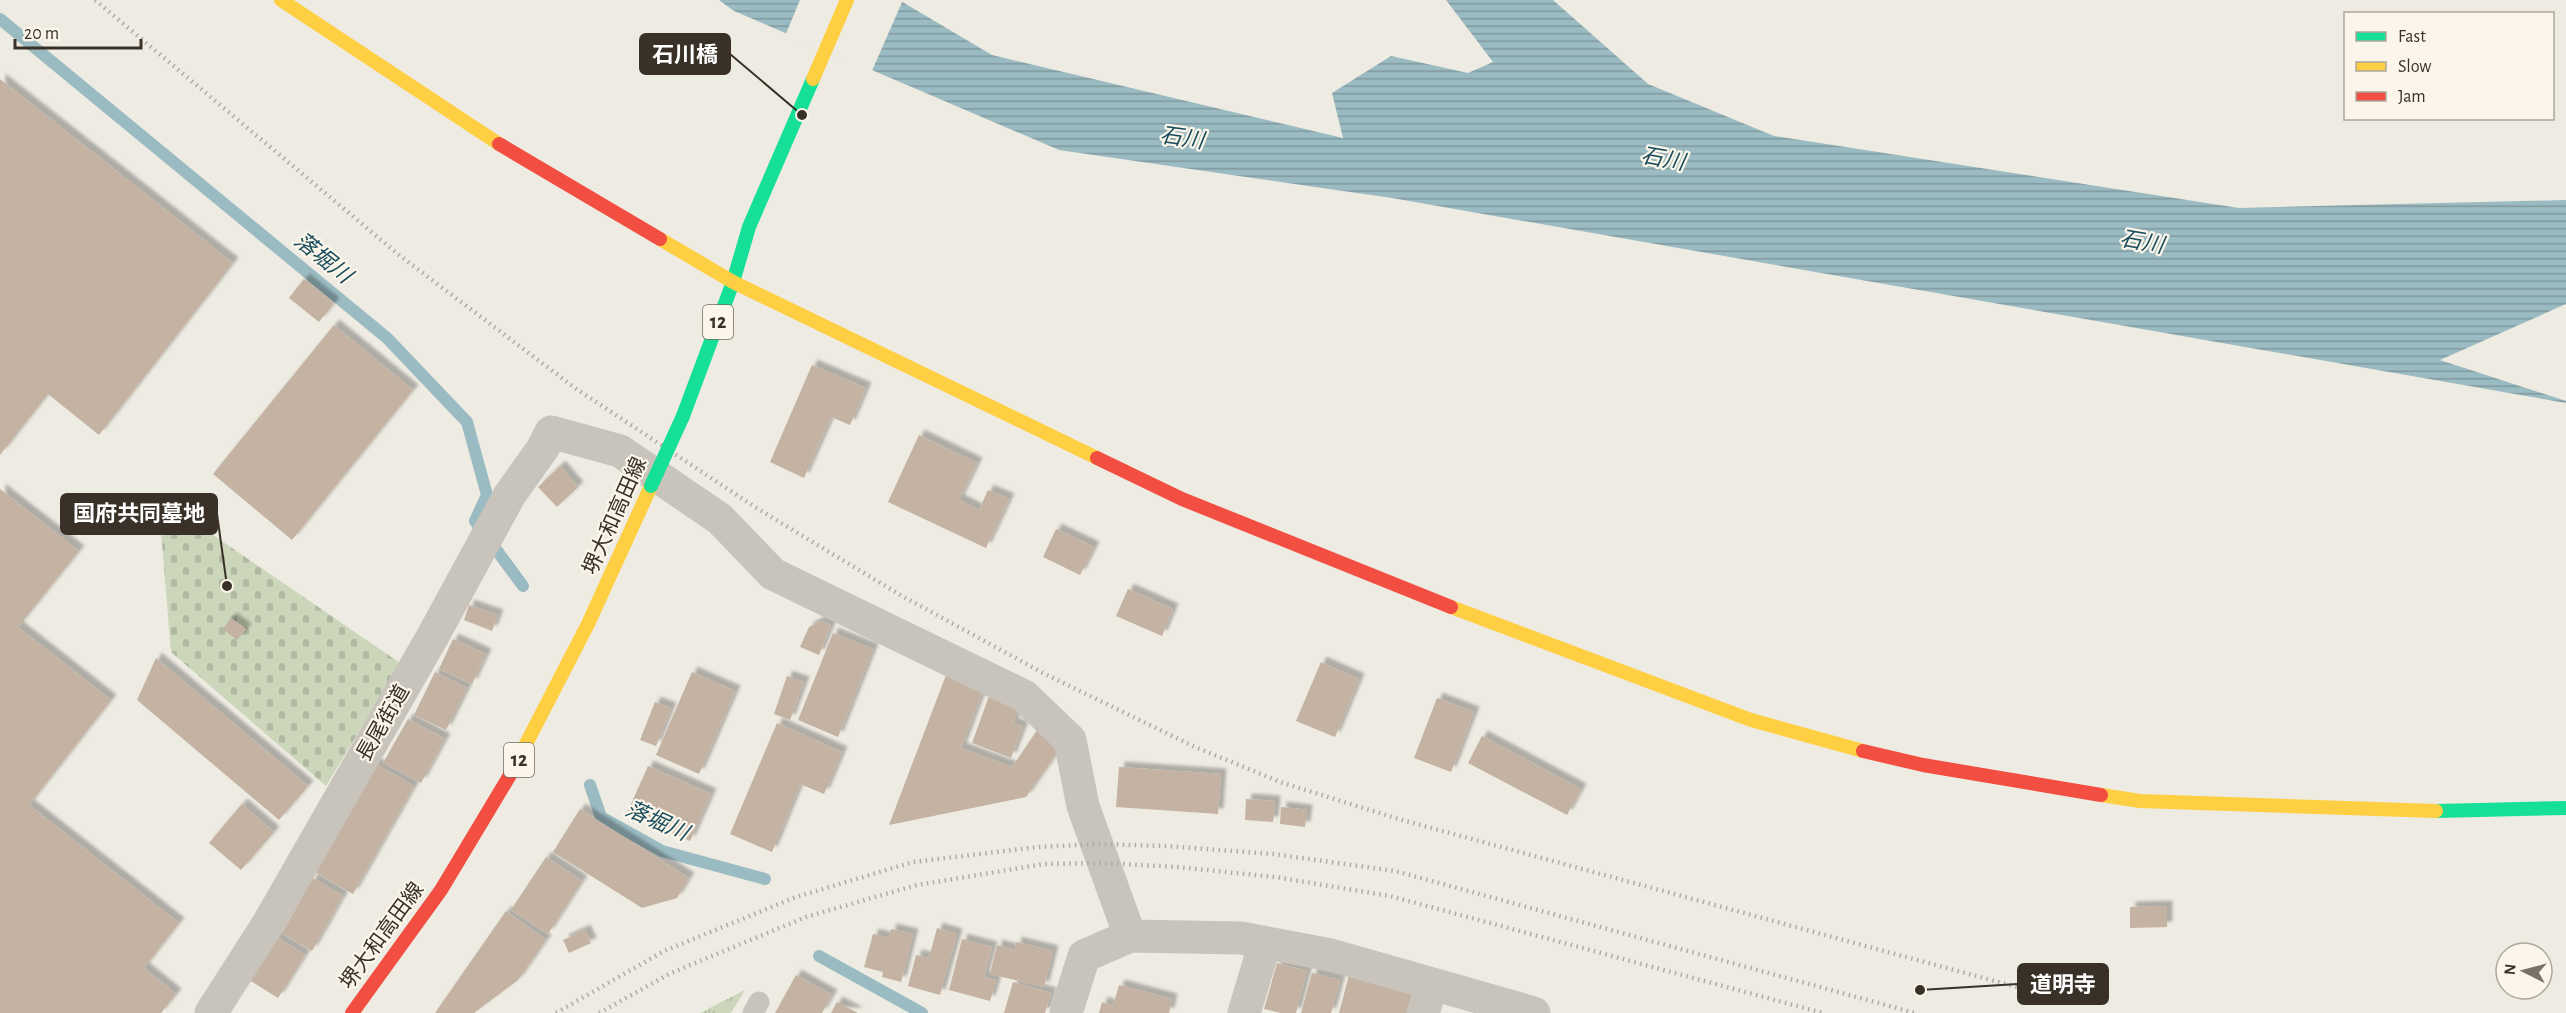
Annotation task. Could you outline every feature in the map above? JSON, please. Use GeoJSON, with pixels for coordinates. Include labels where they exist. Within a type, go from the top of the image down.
{"type":"FeatureCollection","features":[{"type":"Feature","properties":{"kind":"street"},"geometry":{"type":"LineString","coordinates":[[281,0],[470,126],[734,282],[1182,499],[1473,616],[1751,720],[1818,740],[1923,765],[2140,801],[2446,811],[2566,808]]}},
{"type":"Feature","properties":{"kind":"street","name":"堺大和高田線"},"geometry":{"type":"LineString","coordinates":[[352,1013],[436,898],[492,809],[550,706],[606,590],[683,416],[734,282],[749,226],[847,0]]}},
{"type":"Feature","properties":{"kind":"street","name":"長尾街道"},"geometry":{"type":"LineString","coordinates":[[211,1013],[268,924],[434,634],[509,496],[543,448],[551,432],[620,451],[720,519],[773,574],[1024,696],[1070,740],[1083,806],[1130,936]]}},
{"type":"Feature","properties":{"kind":"street"},"geometry":{"type":"LineString","coordinates":[[1065,1013],[1084,956],[1130,936],[1241,938],[1331,956],[1427,999],[1534,1013]]}},
{"type":"Feature","properties":{"kind":"street"},"geometry":{"type":"LineString","coordinates":[[1245,1013],[1265,943]]}},
{"type":"Feature","properties":{"kind":"green space"},"geometry":{"type":"Polygon","coordinates":[[[178,511],[400,663],[326,786],[171,652],[160,520],[178,511]]]}},
{"type":"Feature","properties":{"kind":"green space"},"geometry":{"type":"Polygon","coordinates":[[[745,990],[731,1013],[700,1013],[745,990]]]}},
{"type":"Feature","properties":{"kind":"water","name":"石川"},"geometry":{"type":"Polygon","coordinates":[[[719,0],[899,0],[992,55],[1343,138],[1332,93],[1391,56],[1468,73],[1493,62],[1446,0],[1553,0],[1648,84],[1774,136],[2239,208],[2566,200],[2566,304],[2440,360],[2566,401],[2566,403],[1392,198],[1059,150],[734,11],[719,0]]]}},
{"type":"Feature","properties":{"kind":"pier"},"geometry":{"type":"Polygon","coordinates":[[[800,0],[903,0],[871,73],[785,36],[800,0]]]}},
{"type":"Feature","properties":{"kind":"building"},"geometry":{"type":"Polygon","coordinates":[[[0,79],[233,263],[99,435],[48,394],[0,455],[0,79]]]}},
{"type":"Feature","properties":{"kind":"building"},"geometry":{"type":"Polygon","coordinates":[[[304,279],[334,303],[319,322],[289,298],[304,279]]]}},
{"type":"Feature","properties":{"kind":"building"},"geometry":{"type":"Polygon","coordinates":[[[334,325],[413,390],[292,540],[213,474],[334,325]]]}},
{"type":"Feature","properties":{"kind":"building"},"geometry":{"type":"Polygon","coordinates":[[[812,365],[866,388],[850,425],[831,417],[804,478],[770,462],[812,365]]]}},
{"type":"Feature","properties":{"kind":"building"},"geometry":{"type":"Polygon","coordinates":[[[919,435],[977,463],[959,500],[979,510],[988,490],[1009,499],[986,548],[888,502],[919,435]]]}},
{"type":"Feature","properties":{"kind":"building"},"geometry":{"type":"Polygon","coordinates":[[[560,466],[578,487],[557,507],[538,487],[560,466]]]}},
{"type":"Feature","properties":{"kind":"building"},"geometry":{"type":"Polygon","coordinates":[[[0,489],[79,551],[18,627],[111,700],[29,805],[179,923],[144,968],[176,994],[161,1013],[0,1013],[0,489]]]}},
{"type":"Feature","properties":{"kind":"building"},"geometry":{"type":"Polygon","coordinates":[[[1056,529],[1094,547],[1080,575],[1043,557],[1056,529]]]}},
{"type":"Feature","properties":{"kind":"building"},"geometry":{"type":"Polygon","coordinates":[[[1128,589],[1173,609],[1162,636],[1116,616],[1128,589]]]}},
{"type":"Feature","properties":{"kind":"building"},"geometry":{"type":"Polygon","coordinates":[[[469,605],[498,615],[492,631],[464,620],[469,605]]]}},
{"type":"Feature","properties":{"kind":"building"},"geometry":{"type":"Polygon","coordinates":[[[231,618],[246,629],[237,640],[223,629],[231,618]]]}},
{"type":"Feature","properties":{"kind":"building"},"geometry":{"type":"Polygon","coordinates":[[[821,621],[831,625],[819,655],[800,647],[809,627],[821,621]]]}},
{"type":"Feature","properties":{"kind":"building"},"geometry":{"type":"Polygon","coordinates":[[[833,633],[873,649],[838,737],[798,720],[833,633]]]}},
{"type":"Feature","properties":{"kind":"building"},"geometry":{"type":"Polygon","coordinates":[[[453,639],[486,654],[472,684],[439,669],[453,639]]]}},
{"type":"Feature","properties":{"kind":"building"},"geometry":{"type":"Polygon","coordinates":[[[156,658],[308,786],[279,820],[137,700],[156,658]]]}},
{"type":"Feature","properties":{"kind":"building"},"geometry":{"type":"Polygon","coordinates":[[[1321,662],[1359,679],[1335,737],[1296,721],[1321,662]]]}},
{"type":"Feature","properties":{"kind":"building"},"geometry":{"type":"Polygon","coordinates":[[[435,672],[467,688],[446,730],[414,715],[435,672]]]}},
{"type":"Feature","properties":{"kind":"building"},"geometry":{"type":"Polygon","coordinates":[[[692,672],[735,691],[699,774],[656,755],[692,672]]]}},
{"type":"Feature","properties":{"kind":"building"},"geometry":{"type":"Polygon","coordinates":[[[946,675],[983,690],[961,748],[1012,767],[1042,723],[1066,740],[1026,797],[889,825],[946,675]]]}},
{"type":"Feature","properties":{"kind":"building"},"geometry":{"type":"Polygon","coordinates":[[[787,676],[804,682],[790,720],[774,714],[787,676]]]}},
{"type":"Feature","properties":{"kind":"building"},"geometry":{"type":"Polygon","coordinates":[[[989,696],[1019,708],[1013,723],[1023,727],[1011,758],[972,743],[989,696]]]}},
{"type":"Feature","properties":{"kind":"building"},"geometry":{"type":"Polygon","coordinates":[[[1437,698],[1474,712],[1451,772],[1414,758],[1437,698]]]}},
{"type":"Feature","properties":{"kind":"building"},"geometry":{"type":"Polygon","coordinates":[[[655,702],[671,708],[656,746],[640,740],[655,702]]]}},
{"type":"Feature","properties":{"kind":"building"},"geometry":{"type":"Polygon","coordinates":[[[408,719],[445,739],[421,783],[383,763],[408,719]]]}},
{"type":"Feature","properties":{"kind":"building"},"geometry":{"type":"Polygon","coordinates":[[[777,723],[842,752],[824,794],[800,784],[772,852],[730,834],[777,723]]]}},
{"type":"Feature","properties":{"kind":"building"},"geometry":{"type":"Polygon","coordinates":[[[1482,736],[1581,789],[1567,815],[1468,763],[1482,736]]]}},
{"type":"Feature","properties":{"kind":"building"},"geometry":{"type":"Polygon","coordinates":[[[374,763],[414,786],[353,894],[313,871],[374,763]]]}},
{"type":"Feature","properties":{"kind":"building"},"geometry":{"type":"Polygon","coordinates":[[[648,766],[711,794],[690,841],[627,813],[648,766]]]}},
{"type":"Feature","properties":{"kind":"building"},"geometry":{"type":"Polygon","coordinates":[[[1119,767],[1221,774],[1218,814],[1116,807],[1119,767]]]}},
{"type":"Feature","properties":{"kind":"building"},"geometry":{"type":"Polygon","coordinates":[[[1246,799],[1275,801],[1273,822],[1245,820],[1246,799]]]}},
{"type":"Feature","properties":{"kind":"building"},"geometry":{"type":"Polygon","coordinates":[[[242,804],[274,832],[241,870],[209,843],[242,804]]]}},
{"type":"Feature","properties":{"kind":"building"},"geometry":{"type":"Polygon","coordinates":[[[1281,807],[1307,810],[1305,827],[1280,824],[1281,807]]]}},
{"type":"Feature","properties":{"kind":"building"},"geometry":{"type":"Polygon","coordinates":[[[580,809],[689,878],[677,898],[642,908],[553,852],[580,809]]]}},
{"type":"Feature","properties":{"kind":"building"},"geometry":{"type":"Polygon","coordinates":[[[546,857],[582,881],[548,934],[511,910],[546,857]]]}},
{"type":"Feature","properties":{"kind":"building"},"geometry":{"type":"Polygon","coordinates":[[[313,878],[343,896],[312,951],[282,933],[313,878]]]}},
{"type":"Feature","properties":{"kind":"building"},"geometry":{"type":"Polygon","coordinates":[[[2167,906],[2167,927],[2130,928],[2130,907],[2167,906]]]}},
{"type":"Feature","properties":{"kind":"building"},"geometry":{"type":"Polygon","coordinates":[[[506,911],[546,940],[518,980],[474,1013],[435,1013],[506,911]]]}},
{"type":"Feature","properties":{"kind":"building"},"geometry":{"type":"Polygon","coordinates":[[[937,928],[957,934],[940,995],[908,986],[916,955],[929,958],[937,928]]]}},
{"type":"Feature","properties":{"kind":"building"},"geometry":{"type":"Polygon","coordinates":[[[891,929],[913,934],[901,982],[882,977],[883,972],[864,967],[873,934],[889,938],[891,929]]]}},
{"type":"Feature","properties":{"kind":"building"},"geometry":{"type":"Polygon","coordinates":[[[585,930],[591,943],[569,953],[563,940],[585,930]]]}},
{"type":"Feature","properties":{"kind":"building"},"geometry":{"type":"Polygon","coordinates":[[[274,935],[305,955],[278,998],[246,978],[274,935]]]}},
{"type":"Feature","properties":{"kind":"building"},"geometry":{"type":"Polygon","coordinates":[[[962,939],[992,947],[984,977],[996,980],[990,1001],[949,990],[962,939]]]}},
{"type":"Feature","properties":{"kind":"building"},"geometry":{"type":"Polygon","coordinates":[[[1016,942],[1053,951],[1044,987],[990,974],[997,945],[1015,950],[1016,942]]]}},
{"type":"Feature","properties":{"kind":"building"},"geometry":{"type":"Polygon","coordinates":[[[1277,963],[1307,971],[1296,1013],[1281,1013],[1264,1009],[1277,963]]]}},
{"type":"Feature","properties":{"kind":"building"},"geometry":{"type":"Polygon","coordinates":[[[1312,973],[1340,980],[1331,1013],[1301,1013],[1312,973]]]}},
{"type":"Feature","properties":{"kind":"building"},"geometry":{"type":"Polygon","coordinates":[[[796,975],[832,995],[822,1013],[775,1013],[796,975]]]}},
{"type":"Feature","properties":{"kind":"building"},"geometry":{"type":"Polygon","coordinates":[[[1349,975],[1414,994],[1409,1013],[1339,1013],[1349,975]]]}},
{"type":"Feature","properties":{"kind":"building"},"geometry":{"type":"Polygon","coordinates":[[[1013,982],[1051,993],[1045,1013],[1004,1013],[1013,982]]]}},
{"type":"Feature","properties":{"kind":"building"},"geometry":{"type":"Polygon","coordinates":[[[1119,985],[1172,999],[1169,1013],[1099,1013],[1102,1002],[1113,1006],[1119,985]]]}},
{"type":"Feature","properties":{"kind":"building"},"geometry":{"type":"Polygon","coordinates":[[[837,1002],[858,1013],[831,1013],[837,1002]]]}},
{"type":"Feature","properties":{"kind":"waterway","name":"落堀川"},"geometry":{"type":"LineString","coordinates":[[0,19],[387,338],[467,422],[487,495],[475,521],[523,586]]}},
{"type":"Feature","properties":{"kind":"waterway","name":"落堀川"},"geometry":{"type":"LineString","coordinates":[[590,785],[601,817],[662,851],[765,879]]}},
{"type":"Feature","properties":{"kind":"waterway","name":"落堀川"},"geometry":{"type":"LineString","coordinates":[[819,956],[922,1013]]}},
{"type":"Feature","properties":{"kind":"railway"},"geometry":{"type":"LineString","coordinates":[[95,0],[399,255],[575,388],[758,509],[902,596],[1045,674],[1195,747],[1283,783],[1402,820],[2057,998]]}},
{"type":"Feature","properties":{"kind":"railway"},"geometry":{"type":"LineString","coordinates":[[556,1013],[664,951],[796,897],[913,862],[1038,847],[1097,844],[1167,846],[1273,854],[1395,871],[1915,1013]]}},
{"type":"Feature","properties":{"kind":"railway"},"geometry":{"type":"LineString","coordinates":[[599,1013],[671,973],[806,917],[917,885],[1044,864],[1105,863],[1177,867],[1275,877],[1390,896],[1823,1013]]}},
{"type":"Feature","properties":{"kind":"traffic: fast"},"geometry":{"type":"LineString","coordinates":[[683,416],[733,282],[749,227],[813,79]]}},
{"type":"Feature","properties":{"kind":"traffic: fast"},"geometry":{"type":"LineString","coordinates":[[651,486],[683,416]]}},
{"type":"Feature","properties":{"kind":"traffic: fast"},"geometry":{"type":"LineString","coordinates":[[2436,811],[2566,808]]}},
{"type":"Feature","properties":{"kind":"traffic: slow"},"geometry":{"type":"LineString","coordinates":[[281,0],[499,144]]}},
{"type":"Feature","properties":{"kind":"traffic: slow"},"geometry":{"type":"LineString","coordinates":[[813,79],[847,0]]}},
{"type":"Feature","properties":{"kind":"traffic: slow"},"geometry":{"type":"LineString","coordinates":[[660,239],[733,282],[1097,458]]}},
{"type":"Feature","properties":{"kind":"traffic: slow"},"geometry":{"type":"LineString","coordinates":[[510,775],[588,624],[651,486]]}},
{"type":"Feature","properties":{"kind":"traffic: slow"},"geometry":{"type":"LineString","coordinates":[[1451,607],[1751,720],[1863,751]]}},
{"type":"Feature","properties":{"kind":"traffic: slow"},"geometry":{"type":"LineString","coordinates":[[2101,795],[2140,801],[2436,811]]}},
{"type":"Feature","properties":{"kind":"traffic: jam"},"geometry":{"type":"LineString","coordinates":[[499,144],[660,239]]}},
{"type":"Feature","properties":{"kind":"traffic: jam"},"geometry":{"type":"LineString","coordinates":[[1097,458],[1182,499],[1451,607]]}},
{"type":"Feature","properties":{"kind":"traffic: jam"},"geometry":{"type":"LineString","coordinates":[[1863,751],[1923,765],[2101,795]]}},
{"type":"Feature","properties":{"kind":"traffic: jam"},"geometry":{"type":"LineString","coordinates":[[352,1013],[441,890],[510,775]]}},
{"type":"Feature","properties":{"kind":"place","name":"石川橋"},"geometry":{"type":"Point","coordinates":[802,115]}},
{"type":"Feature","properties":{"kind":"place","name":"国府共同墓地"},"geometry":{"type":"Point","coordinates":[227,586]}},
{"type":"Feature","properties":{"kind":"place","name":"道明寺"},"geometry":{"type":"Point","coordinates":[1920,990]}}]}
